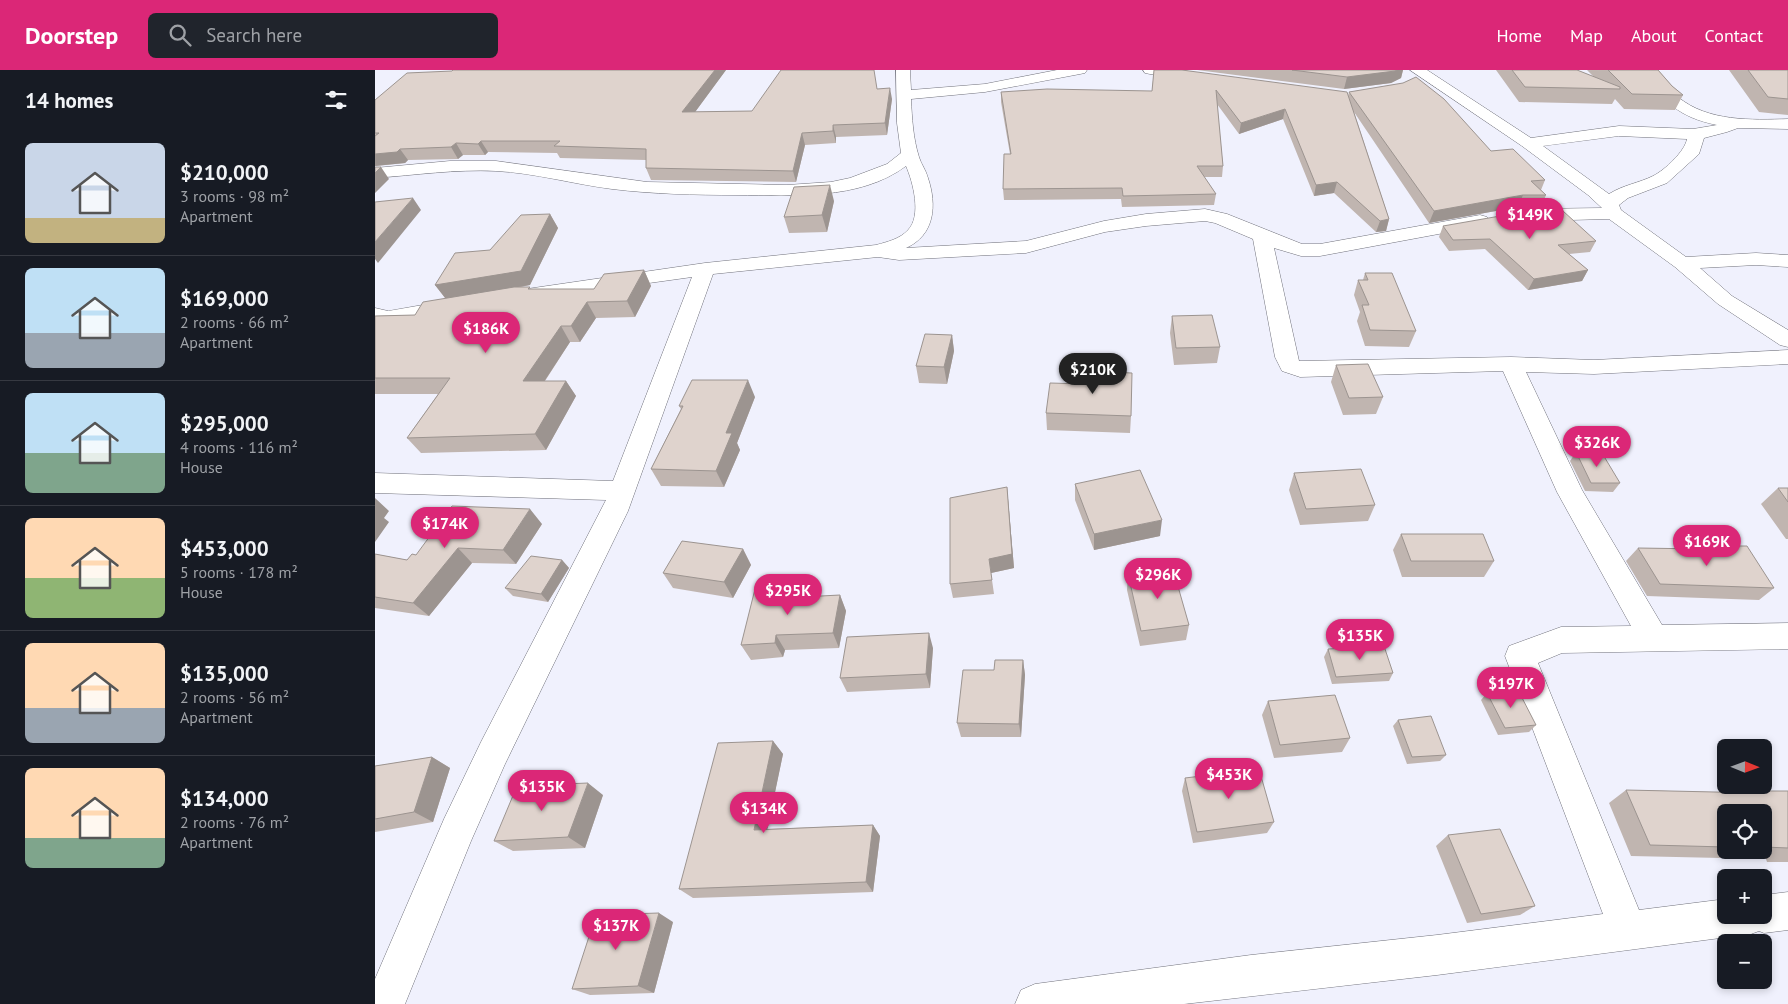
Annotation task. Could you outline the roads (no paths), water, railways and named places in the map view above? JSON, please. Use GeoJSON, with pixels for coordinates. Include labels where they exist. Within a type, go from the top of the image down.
{"type":"FeatureCollection","features":[{"type":"Feature","properties":{"kind":"street"},"geometry":{"type":"LineString","coordinates":[[501,298],[705,269],[878,251],[900,244],[914,235],[919,227],[925,204],[920,179],[910,155],[903,111],[903,70]]}},
{"type":"Feature","properties":{"kind":"street"},"geometry":{"type":"LineString","coordinates":[[903,96],[985,88],[1080,70]]}},
{"type":"Feature","properties":{"kind":"street"},"geometry":{"type":"LineString","coordinates":[[1150,70],[1211,78]]}},
{"type":"Feature","properties":{"kind":"street"},"geometry":{"type":"LineString","coordinates":[[1649,70],[1675,103],[1690,112],[1735,123],[1788,124]]}},
{"type":"Feature","properties":{"kind":"street"},"geometry":{"type":"LineString","coordinates":[[1405,84],[1417,71],[1528,143],[1682,263],[1725,300],[1788,340]]}},
{"type":"Feature","properties":{"kind":"street"},"geometry":{"type":"LineString","coordinates":[[1528,143],[1621,131],[1696,135],[1719,131],[1735,123]]}},
{"type":"Feature","properties":{"kind":"street"},"geometry":{"type":"LineString","coordinates":[[878,251],[899,254],[1026,247],[1104,227],[1187,215],[1205,215],[1220,218],[1301,250],[1320,250],[1505,217],[1611,208],[1622,194],[1661,178],[1693,150],[1696,135]]}},
{"type":"Feature","properties":{"kind":"street"},"geometry":{"type":"LineString","coordinates":[[375,173],[443,166],[493,166],[531,169],[614,184],[686,190],[792,191],[825,188],[859,180],[898,166],[910,155]]}},
{"type":"Feature","properties":{"kind":"street"},"geometry":{"type":"LineString","coordinates":[[919,227],[954,251]]}},
{"type":"Feature","properties":{"kind":"street"},"geometry":{"type":"LineString","coordinates":[[1262,236],[1286,357],[1290,366],[1300,370],[1511,364],[1594,367],[1788,357]]}},
{"type":"Feature","properties":{"kind":"street"},"geometry":{"type":"LineString","coordinates":[[1682,263],[1756,259],[1788,260]]}},
{"type":"Feature","properties":{"kind":"street"},"geometry":{"type":"LineString","coordinates":[[385,1004],[489,761],[615,511],[705,269]]}},
{"type":"Feature","properties":{"kind":"street"},"geometry":{"type":"LineString","coordinates":[[375,314],[388,317],[472,302]]}},
{"type":"Feature","properties":{"kind":"street"},"geometry":{"type":"LineString","coordinates":[[1511,364],[1570,492],[1654,638]]}},
{"type":"Feature","properties":{"kind":"street"},"geometry":{"type":"LineString","coordinates":[[375,483],[623,491]]}},
{"type":"Feature","properties":{"kind":"street"},"geometry":{"type":"LineString","coordinates":[[1628,930],[1520,656],[1561,640],[1788,636]]}},
{"type":"Feature","properties":{"kind":"street"},"geometry":{"type":"LineString","coordinates":[[1772,913],[1788,911]]}},
{"type":"Feature","properties":{"kind":"street"},"geometry":{"type":"LineString","coordinates":[[1035,1004],[1251,975],[1437,955],[1717,919]]}}]}
